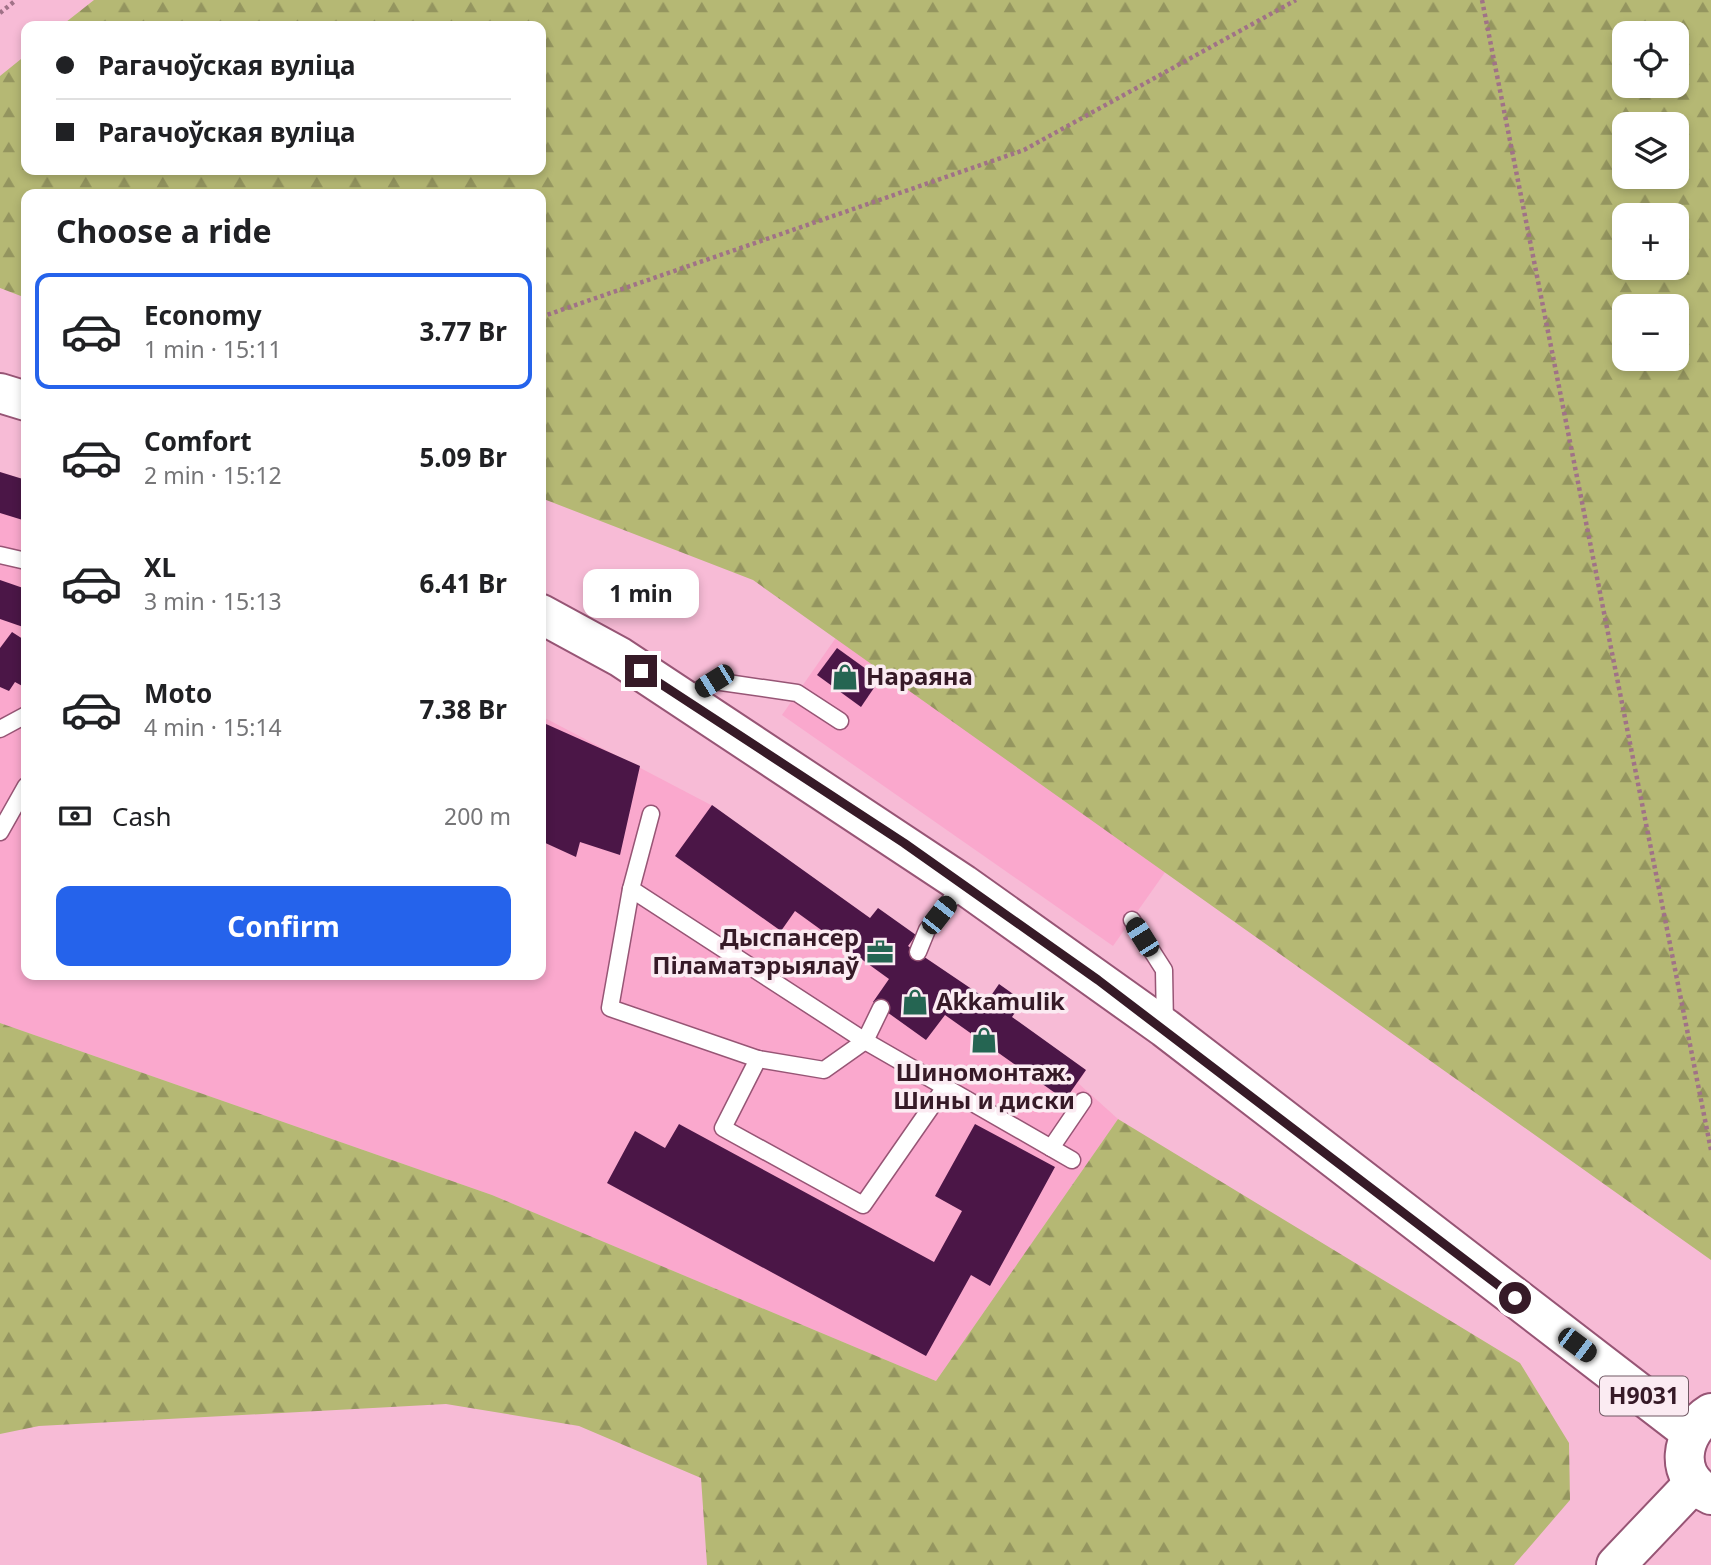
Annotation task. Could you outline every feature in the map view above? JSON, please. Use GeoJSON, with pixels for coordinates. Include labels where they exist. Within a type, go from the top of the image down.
{"type":"FeatureCollection","features":[{"type":"Feature","properties":{"kind":"main road"},"geometry":{"type":"LineString","coordinates":[[0,393],[21,399]]}},
{"type":"Feature","properties":{"kind":"main road","name":"Н9031"},"geometry":{"type":"LineString","coordinates":[[546,617],[620,657],[963,884],[1165,1028],[1700,1422],[1684,1458],[1702,1489],[1616,1565]]}},
{"type":"Feature","properties":{"kind":"lane"},"geometry":{"type":"LineString","coordinates":[[0,555],[21,560]]}},
{"type":"Feature","properties":{"kind":"lane"},"geometry":{"type":"LineString","coordinates":[[684,700],[714,681],[726,682],[797,693],[841,721]]}},
{"type":"Feature","properties":{"kind":"lane"},"geometry":{"type":"LineString","coordinates":[[0,729],[21,718]]}},
{"type":"Feature","properties":{"kind":"lane"},"geometry":{"type":"LineString","coordinates":[[0,832],[21,795]]}},
{"type":"Feature","properties":{"kind":"lane"},"geometry":{"type":"LineString","coordinates":[[651,814],[631,889],[610,1008],[758,1059],[824,1070],[865,1041],[881,1008]]}},
{"type":"Feature","properties":{"kind":"lane"},"geometry":{"type":"LineString","coordinates":[[918,952],[927,930],[963,884]]}},
{"type":"Feature","properties":{"kind":"lane"},"geometry":{"type":"LineString","coordinates":[[631,889],[865,1041],[1072,1160]]}},
{"type":"Feature","properties":{"kind":"lane"},"geometry":{"type":"LineString","coordinates":[[1132,920],[1164,970],[1165,1028]]}},
{"type":"Feature","properties":{"kind":"lane"},"geometry":{"type":"LineString","coordinates":[[758,1059],[723,1128],[863,1205],[945,1087]]}},
{"type":"Feature","properties":{"kind":"lane"},"geometry":{"type":"LineString","coordinates":[[1051,1148],[1083,1101]]}},
{"type":"Feature","properties":{"kind":"path"},"geometry":{"type":"LineString","coordinates":[[0,13],[16,0]]}},
{"type":"Feature","properties":{"kind":"path"},"geometry":{"type":"LineString","coordinates":[[546,315],[1024,150],[1296,0]]}},
{"type":"Feature","properties":{"kind":"path"},"geometry":{"type":"LineString","coordinates":[[1482,0],[1711,1150]]}},
{"type":"Feature","properties":{"kind":"shaded area"},"geometry":{"type":"Polygon","coordinates":[[[0,472],[21,478],[21,980],[546,980],[546,719],[711,805],[870,918],[916,935],[909,946],[1086,1070],[1078,1083],[1118,1119],[936,1381],[492,1195],[0,1023],[0,472]]]}},
{"type":"Feature","properties":{"kind":"shaded area"},"geometry":{"type":"Polygon","coordinates":[[[842,629],[1173,861],[1113,946],[782,715],[842,629]]]}},
{"type":"Feature","properties":{"kind":"green space"},"geometry":{"type":"Polygon","coordinates":[[[94,0],[1711,0],[1711,1260],[753,580],[546,500],[546,189],[21,189],[21,296],[0,288],[0,76],[21,59],[21,175],[546,175],[546,21],[67,21],[94,0]]]}},
{"type":"Feature","properties":{"kind":"green space"},"geometry":{"type":"Polygon","coordinates":[[[0,1023],[492,1195],[936,1381],[1118,1119],[1520,1363],[1569,1443],[1570,1500],[1514,1565],[707,1565],[701,1478],[579,1426],[446,1404],[39,1426],[0,1434],[0,1023]]]}},
{"type":"Feature","properties":{"kind":"building"},"geometry":{"type":"Polygon","coordinates":[[[0,472],[21,478],[21,519],[0,513],[0,472]]]}},
{"type":"Feature","properties":{"kind":"building"},"geometry":{"type":"Polygon","coordinates":[[[0,580],[21,587],[21,626],[0,619],[0,580]]]}},
{"type":"Feature","properties":{"kind":"building"},"geometry":{"type":"Polygon","coordinates":[[[12,632],[21,638],[21,685],[15,682],[9,691],[0,687],[0,648],[12,632]]]}},
{"type":"Feature","properties":{"kind":"building"},"geometry":{"type":"Polygon","coordinates":[[[837,648],[880,679],[861,707],[817,675],[837,648]]]}},
{"type":"Feature","properties":{"kind":"building"},"geometry":{"type":"Polygon","coordinates":[[[546,724],[640,766],[620,855],[580,842],[576,857],[546,843],[546,724]]]}},
{"type":"Feature","properties":{"kind":"building"},"geometry":{"type":"Polygon","coordinates":[[[712,805],[870,918],[878,908],[916,935],[908,946],[988,1000],[999,984],[1023,1001],[1012,1017],[1086,1070],[1065,1100],[945,1015],[926,1040],[873,1002],[889,979],[795,911],[781,931],[675,856],[712,805]]]}},
{"type":"Feature","properties":{"kind":"building"},"geometry":{"type":"Polygon","coordinates":[[[679,1124],[934,1262],[962,1211],[935,1196],[975,1124],[1055,1167],[990,1286],[971,1275],[926,1356],[607,1183],[635,1131],[665,1148],[679,1124]]]}},
{"type":"Feature","properties":{"kind":"place","name":"Нараяна"},"geometry":{"type":"Point","coordinates":[845,677]}},
{"type":"Feature","properties":{"kind":"place","name":"Дыспансер Піламатэрыялаў"},"geometry":{"type":"Point","coordinates":[880,952]}},
{"type":"Feature","properties":{"kind":"place","name":"Akkamulik"},"geometry":{"type":"Point","coordinates":[915,1002]}},
{"type":"Feature","properties":{"kind":"place","name":"Шиномонтаж. Шины и диски"},"geometry":{"type":"Point","coordinates":[984,1040]}},
{"type":"Feature","properties":{"kind":"route"},"geometry":{"type":"LineString","coordinates":[[641,671],[904,843],[1165,1028],[1515,1298]]}}]}
